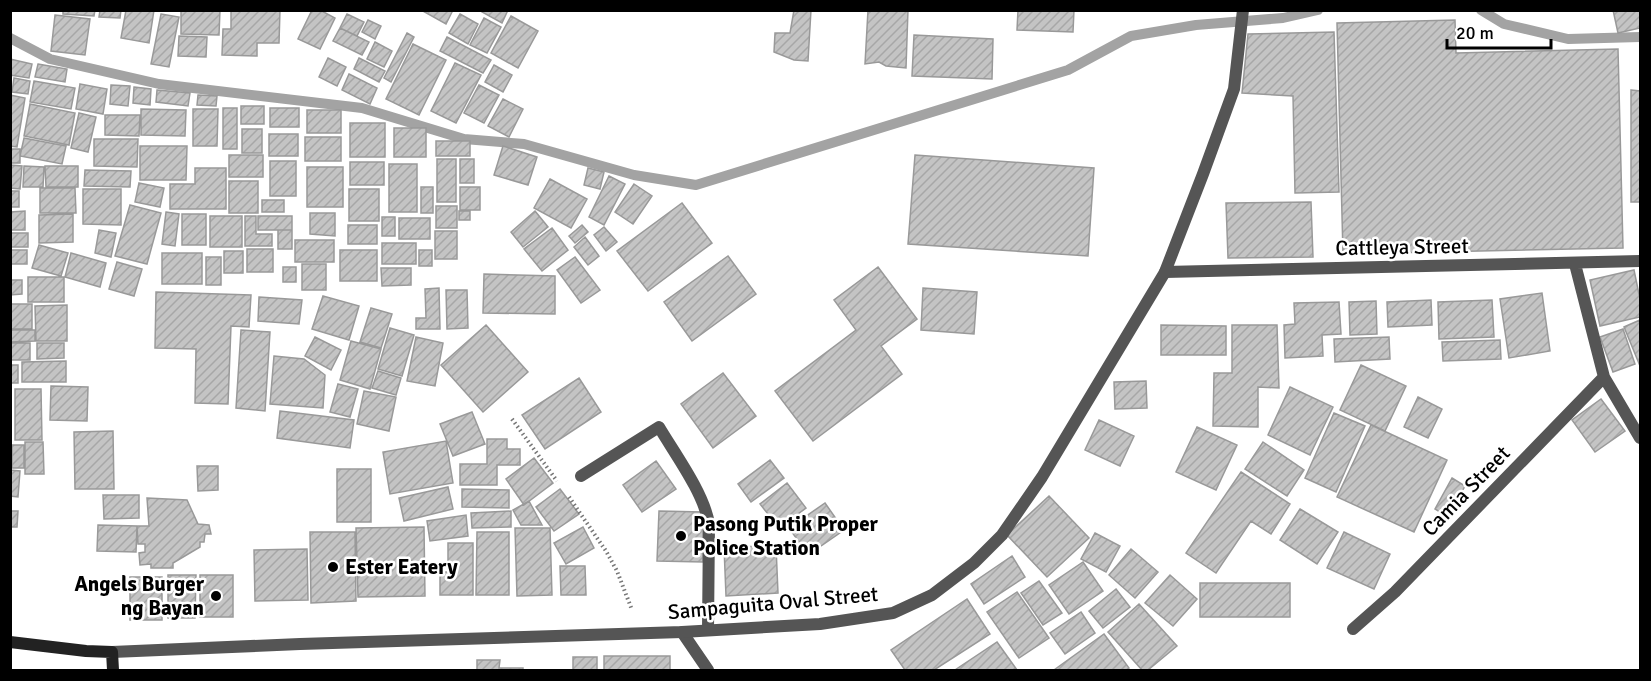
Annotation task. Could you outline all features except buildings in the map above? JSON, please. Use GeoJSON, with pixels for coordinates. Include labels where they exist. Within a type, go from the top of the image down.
{"type":"FeatureCollection","features":[{"type":"Feature","properties":{"kind":"main road","name":"Sampaguita Oval Street"},"geometry":{"type":"LineString","coordinates":[[10,642],[112,652]]}},
{"type":"Feature","properties":{"kind":"main road"},"geometry":{"type":"LineString","coordinates":[[112,652],[113,670]]}},
{"type":"Feature","properties":{"kind":"street","name":"Sampaguita Oval Street"},"geometry":{"type":"LineString","coordinates":[[112,652],[682,632],[820,624],[893,613],[932,595],[975,563],[1002,535],[1042,477],[1165,272],[1234,89],[1243,10]]}},
{"type":"Feature","properties":{"kind":"street","name":"Cattleya Street"},"geometry":{"type":"LineString","coordinates":[[1165,272],[1641,261]]}},
{"type":"Feature","properties":{"kind":"street"},"geometry":{"type":"LineString","coordinates":[[1575,264],[1604,377],[1641,438]]}},
{"type":"Feature","properties":{"kind":"street","name":"Camia Street"},"geometry":{"type":"LineString","coordinates":[[1353,629],[1395,592],[1604,377]]}},
{"type":"Feature","properties":{"kind":"street"},"geometry":{"type":"LineString","coordinates":[[581,476],[658,426],[697,491],[707,513],[709,524],[708,630]]}},
{"type":"Feature","properties":{"kind":"street"},"geometry":{"type":"LineString","coordinates":[[682,632],[708,670]]}},
{"type":"Feature","properties":{"kind":"path"},"geometry":{"type":"LineString","coordinates":[[512,419],[596,534],[618,571],[640,633]]}},
{"type":"Feature","properties":{"kind":"waterway"},"geometry":{"type":"LineString","coordinates":[[10,38],[50,59],[159,84],[362,108],[464,139],[524,144],[634,175],[696,185],[1068,70],[1131,36],[1196,25],[1283,18],[1318,10]]}},
{"type":"Feature","properties":{"kind":"waterway"},"geometry":{"type":"LineString","coordinates":[[1481,10],[1504,24],[1568,39],[1640,37]]}},
{"type":"Feature","properties":{"kind":"place","name":"Pasong Putik Proper Police Station"},"geometry":{"type":"Point","coordinates":[681,536]}},
{"type":"Feature","properties":{"kind":"place","name":"Ester Eatery"},"geometry":{"type":"Point","coordinates":[333,567]}},
{"type":"Feature","properties":{"kind":"place","name":"Angels Burger ng Bayan"},"geometry":{"type":"Point","coordinates":[216,596]}}]}
